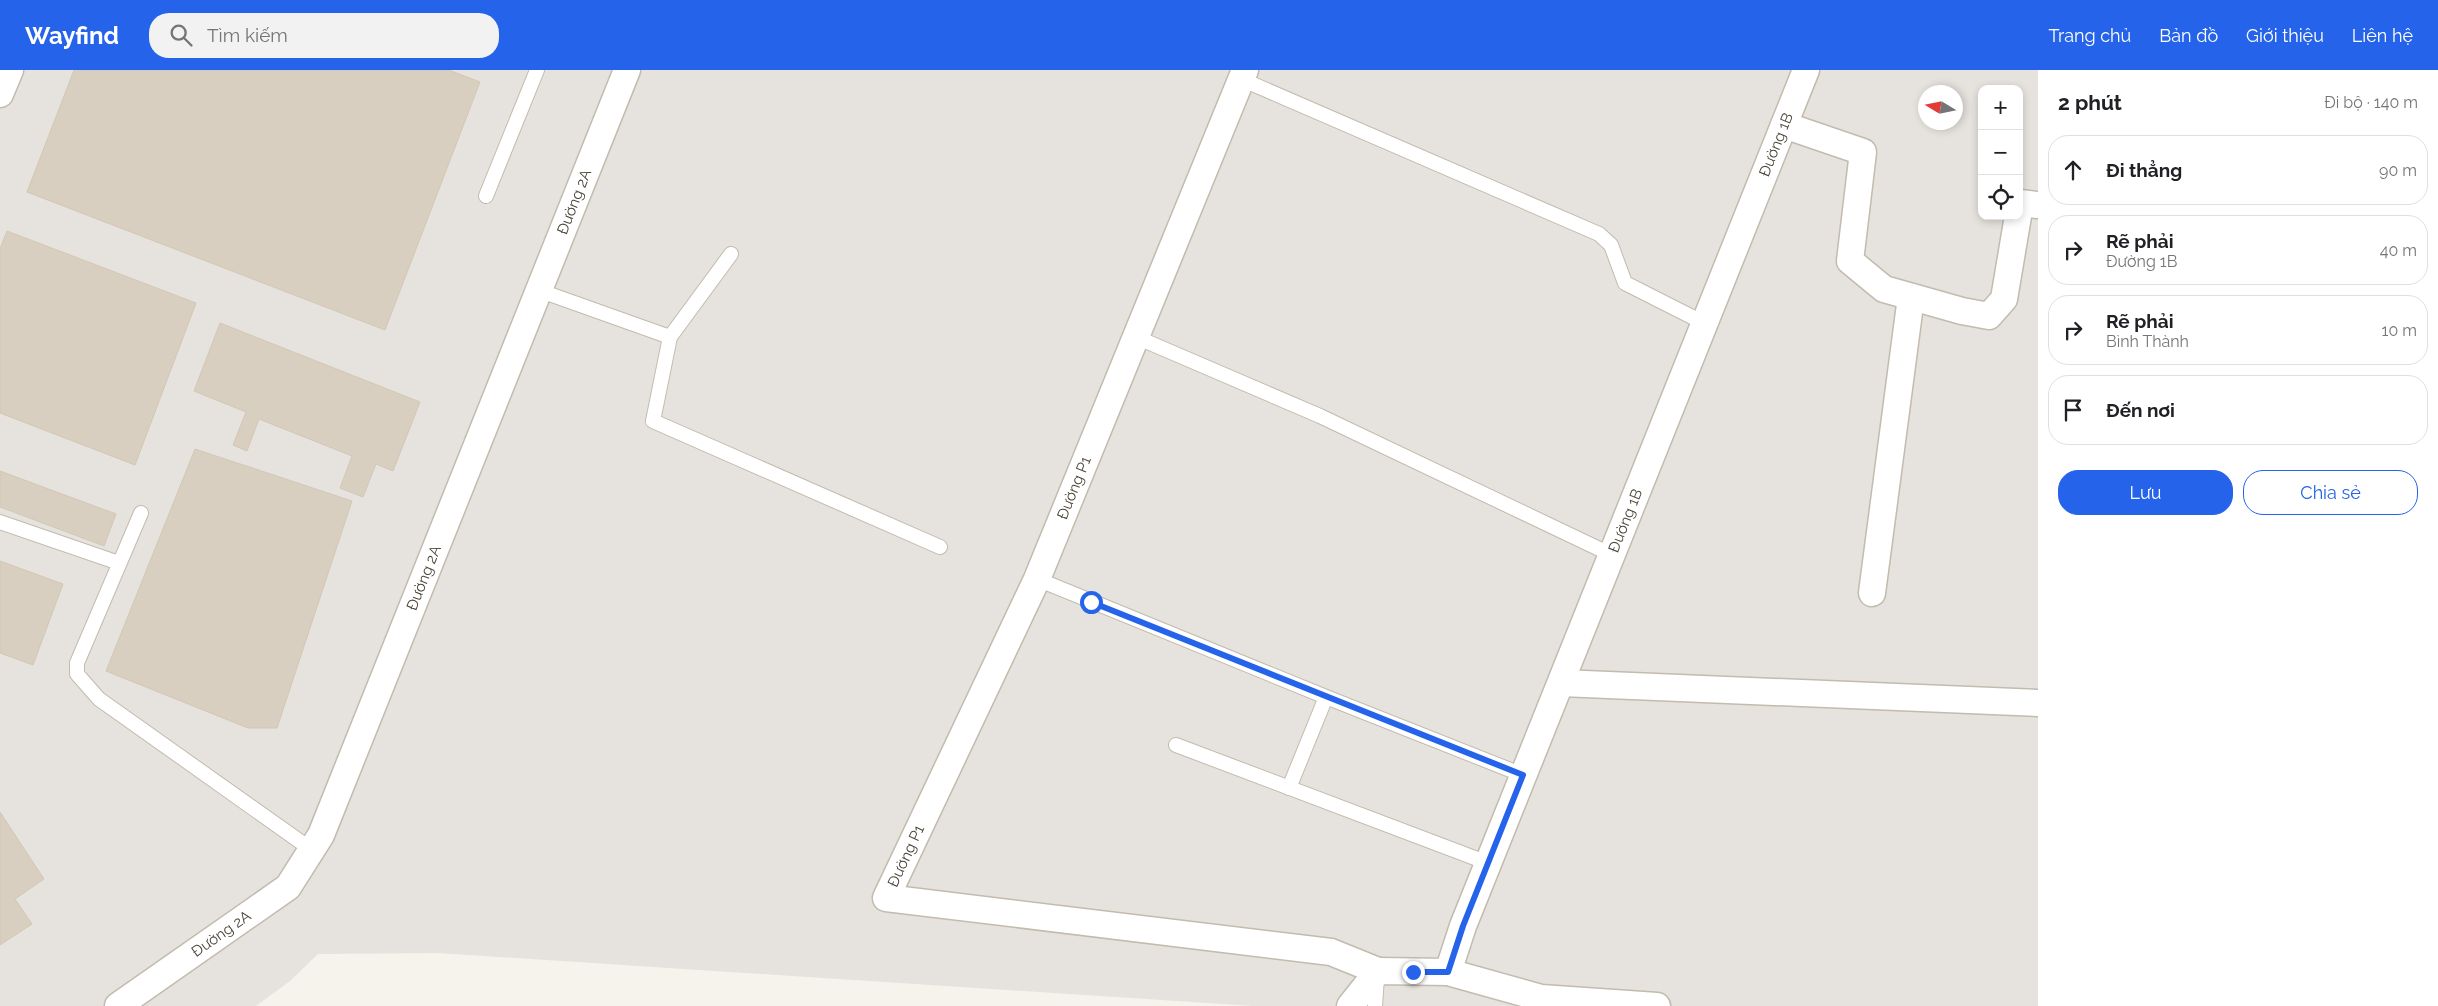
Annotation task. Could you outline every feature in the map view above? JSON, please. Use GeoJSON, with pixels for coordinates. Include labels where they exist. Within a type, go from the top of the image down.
{"type":"FeatureCollection","features":[{"type":"Feature","properties":{"kind":"street"},"geometry":{"type":"LineString","coordinates":[[0,94],[10,70]]}},
{"type":"Feature","properties":{"kind":"street","name":"Đường 2A"},"geometry":{"type":"LineString","coordinates":[[118,1006],[288,887],[322,835],[627,70]]}},
{"type":"Feature","properties":{"kind":"street","name":"Đường 1B"},"geometry":{"type":"LineString","coordinates":[[1448,972],[1463,926],[1488,863],[1806,70]]}},
{"type":"Feature","properties":{"kind":"street","name":"Đường P1"},"geometry":{"type":"LineString","coordinates":[[1243,75],[1037,580],[886,898],[1331,952],[1378,971]]}},
{"type":"Feature","properties":{"kind":"street"},"geometry":{"type":"LineString","coordinates":[[1784,124],[1863,152],[1850,261],[1884,289],[1962,311],[1990,316],[2004,299],[2017,220]]}},
{"type":"Feature","properties":{"kind":"street"},"geometry":{"type":"LineString","coordinates":[[2023,203],[2038,205]]}},
{"type":"Feature","properties":{"kind":"street"},"geometry":{"type":"LineString","coordinates":[[1872,593],[1911,297]]}},
{"type":"Feature","properties":{"kind":"street"},"geometry":{"type":"LineString","coordinates":[[1560,683],[2038,702]]}},
{"type":"Feature","properties":{"kind":"street"},"geometry":{"type":"LineString","coordinates":[[1350,1006],[1378,971],[1448,972],[1541,998],[1607,1005],[1657,1006]]}},
{"type":"Feature","properties":{"kind":"lane"},"geometry":{"type":"LineString","coordinates":[[486,196],[536,70]]}},
{"type":"Feature","properties":{"kind":"lane"},"geometry":{"type":"LineString","coordinates":[[1243,75],[1599,234],[1611,245],[1626,283],[1704,323]]}},
{"type":"Feature","properties":{"kind":"lane"},"geometry":{"type":"LineString","coordinates":[[731,254],[670,337],[653,421],[940,547]]}},
{"type":"Feature","properties":{"kind":"lane"},"geometry":{"type":"LineString","coordinates":[[538,290],[670,337]]}},
{"type":"Feature","properties":{"kind":"lane"},"geometry":{"type":"LineString","coordinates":[[1136,336],[1320,416],[1612,555]]}},
{"type":"Feature","properties":{"kind":"lane"},"geometry":{"type":"LineString","coordinates":[[141,513],[78,663],[77,674],[80,680],[99,700],[312,850]]}},
{"type":"Feature","properties":{"kind":"lane"},"geometry":{"type":"LineString","coordinates":[[0,522],[119,563]]}},
{"type":"Feature","properties":{"kind":"lane"},"geometry":{"type":"LineString","coordinates":[[1037,580],[1523,775]]}},
{"type":"Feature","properties":{"kind":"lane"},"geometry":{"type":"LineString","coordinates":[[1289,788],[1326,697]]}},
{"type":"Feature","properties":{"kind":"lane"},"geometry":{"type":"LineString","coordinates":[[1176,745],[1488,863]]}},
{"type":"Feature","properties":{"kind":"lane"},"geometry":{"type":"LineString","coordinates":[[1375,1006],[1378,971]]}},
{"type":"Feature","properties":{"kind":"shaded area"},"geometry":{"type":"Polygon","coordinates":[[[0,70],[2038,70],[2038,1006],[1253,1006],[438,953],[318,954],[290,981],[256,1006],[0,1006],[0,70]]]}},
{"type":"Feature","properties":{"kind":"building"},"geometry":{"type":"Polygon","coordinates":[[[74,70],[449,70],[480,82],[385,330],[27,192],[74,70]]]}},
{"type":"Feature","properties":{"kind":"building"},"geometry":{"type":"Polygon","coordinates":[[[7,231],[196,303],[135,465],[0,413],[0,249],[7,231]]]}},
{"type":"Feature","properties":{"kind":"building"},"geometry":{"type":"Polygon","coordinates":[[[220,323],[420,402],[393,471],[376,464],[363,497],[340,488],[352,456],[259,419],[247,451],[233,445],[246,412],[194,391],[220,323]]]}},
{"type":"Feature","properties":{"kind":"building"},"geometry":{"type":"Polygon","coordinates":[[[195,449],[352,501],[277,728],[248,728],[106,671],[195,449]]]}},
{"type":"Feature","properties":{"kind":"building"},"geometry":{"type":"Polygon","coordinates":[[[0,471],[116,514],[104,546],[0,507],[0,471]]]}},
{"type":"Feature","properties":{"kind":"building"},"geometry":{"type":"Polygon","coordinates":[[[0,561],[63,584],[33,665],[0,653],[0,561]]]}},
{"type":"Feature","properties":{"kind":"building"},"geometry":{"type":"Polygon","coordinates":[[[0,812],[44,879],[15,899],[32,924],[0,945],[0,812]]]}},
{"type":"Feature","properties":{"kind":"route"},"geometry":{"type":"LineString","coordinates":[[1091,602],[1523,775],[1463,926],[1448,972],[1413,972]]}}]}
